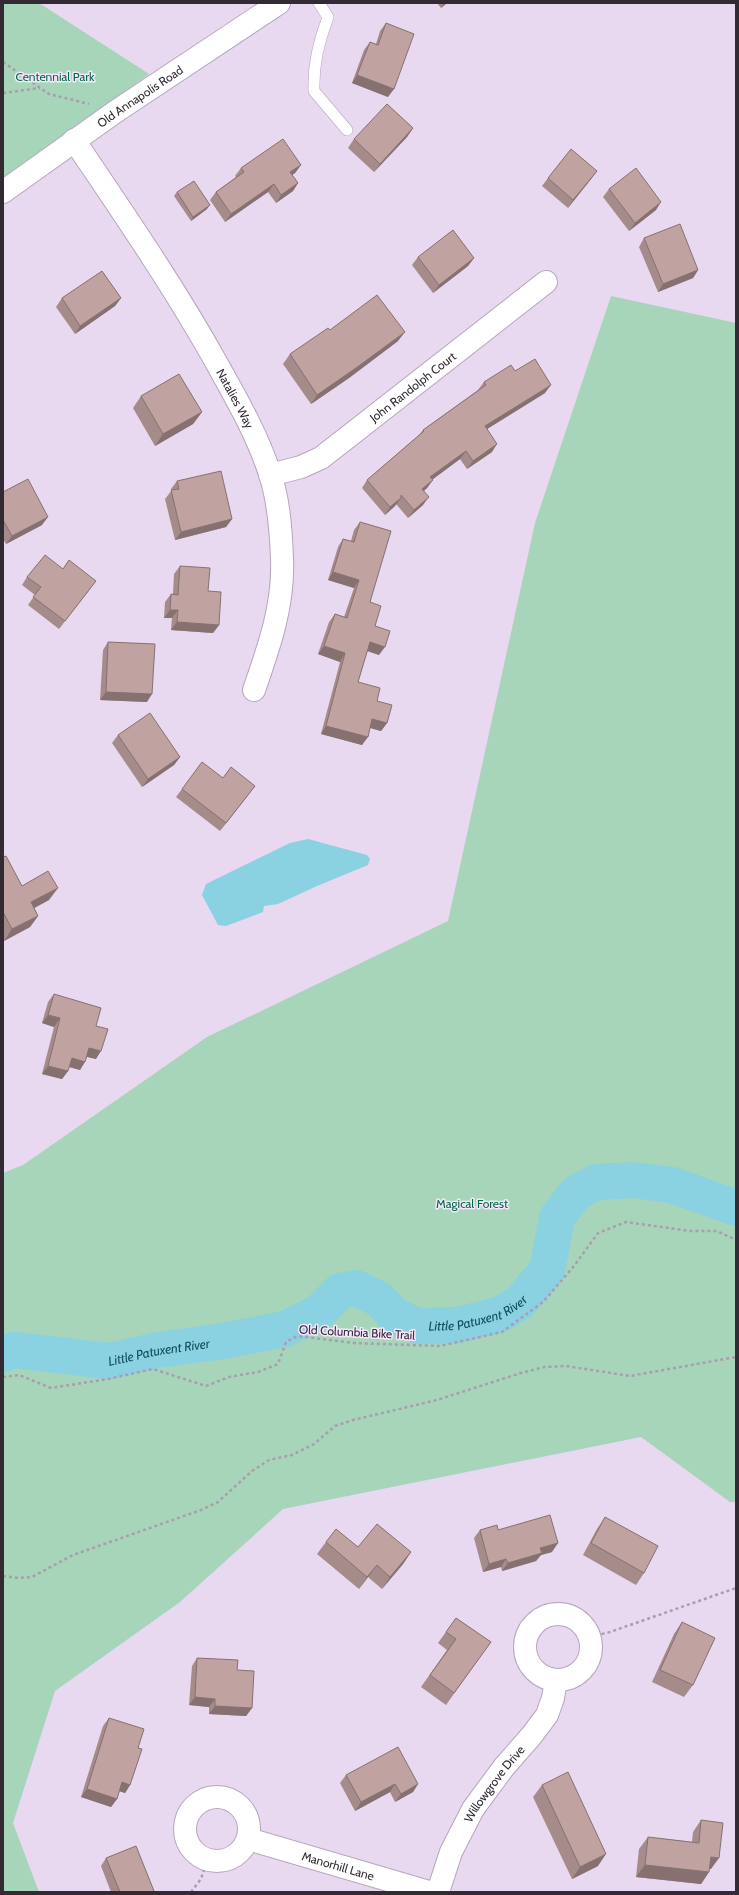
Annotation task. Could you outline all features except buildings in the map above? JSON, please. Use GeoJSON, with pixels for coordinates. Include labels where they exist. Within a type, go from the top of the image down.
{"type":"FeatureCollection","features":[{"type":"Feature","properties":{"kind":"street","name":"Old Annapolis Road"},"geometry":{"type":"LineString","coordinates":[[3,192],[74,140],[279,3]]}},
{"type":"Feature","properties":{"kind":"street","name":"Natalies Way"},"geometry":{"type":"LineString","coordinates":[[74,140],[170,283],[196,327],[247,417],[270,475],[278,514],[281,545],[282,560],[280,597],[273,636],[254,690]]}},
{"type":"Feature","properties":{"kind":"street","name":"John Randolph Court"},"geometry":{"type":"LineString","coordinates":[[270,475],[301,467],[320,458],[546,282]]}},
{"type":"Feature","properties":{"kind":"street"},"geometry":{"type":"LineString","coordinates":[[560,1613],[573,1617],[585,1626],[590,1637],[590,1657],[581,1671],[570,1678],[556,1680],[541,1674],[531,1665],[526,1652],[526,1639],[532,1626],[544,1616],[560,1613]]}},
{"type":"Feature","properties":{"kind":"street","name":"Willowgrove Drive"},"geometry":{"type":"LineString","coordinates":[[438,1892],[450,1852],[473,1809],[504,1767],[547,1715],[553,1698],[556,1680]]}},
{"type":"Feature","properties":{"kind":"street"},"geometry":{"type":"LineString","coordinates":[[208,1798],[227,1798],[243,1810],[248,1820],[250,1829],[248,1839],[244,1849],[238,1855],[229,1860],[222,1862],[208,1860],[198,1856],[192,1850],[186,1839],[185,1829],[189,1813],[200,1802],[208,1798]]}},
{"type":"Feature","properties":{"kind":"street","name":"Manorhill Lane"},"geometry":{"type":"LineString","coordinates":[[248,1839],[429,1892]]}},
{"type":"Feature","properties":{"kind":"lane"},"geometry":{"type":"LineString","coordinates":[[319,3],[328,17],[315,58],[314,91],[347,130]]}},
{"type":"Feature","properties":{"kind":"path"},"geometry":{"type":"LineString","coordinates":[[3,62],[49,94],[115,112]]}},
{"type":"Feature","properties":{"kind":"path"},"geometry":{"type":"LineString","coordinates":[[3,92],[40,88]]}},
{"type":"Feature","properties":{"kind":"path","name":"Old Columbia Bike Trail"},"geometry":{"type":"LineString","coordinates":[[3,1377],[18,1375],[51,1388],[108,1379],[154,1369],[206,1386],[229,1377],[258,1372],[278,1364],[286,1342],[297,1336],[354,1343],[440,1346],[502,1332],[543,1302],[574,1266],[598,1233],[626,1222],[690,1231],[717,1232],[736,1240]]}},
{"type":"Feature","properties":{"kind":"path"},"geometry":{"type":"LineString","coordinates":[[3,1576],[18,1578],[32,1577],[73,1555],[140,1530],[207,1508],[218,1502],[252,1471],[269,1460],[292,1455],[314,1444],[335,1426],[353,1420],[437,1400],[521,1373],[545,1367],[566,1366],[630,1376],[736,1357]]}},
{"type":"Feature","properties":{"kind":"path"},"geometry":{"type":"LineString","coordinates":[[590,1637],[610,1632],[736,1588]]}},
{"type":"Feature","properties":{"kind":"path"},"geometry":{"type":"LineString","coordinates":[[191,1892],[201,1879],[208,1860]]}},
{"type":"Feature","properties":{"kind":"green space","name":"Centennial Park"},"geometry":{"type":"Polygon","coordinates":[[[3,3],[39,3],[149,74],[3,180],[3,3]]]}},
{"type":"Feature","properties":{"kind":"green space","name":"Magical Forest"},"geometry":{"type":"Polygon","coordinates":[[[611,296],[736,323],[736,1502],[730,1502],[641,1437],[283,1509],[180,1602],[55,1691],[13,1823],[39,1892],[3,1892],[3,1173],[23,1165],[207,1037],[448,921],[535,523],[611,296]]]}},
{"type":"Feature","properties":{"kind":"water"},"geometry":{"type":"Polygon","coordinates":[[[308,839],[367,855],[370,859],[368,865],[278,904],[264,906],[263,912],[226,926],[218,925],[202,895],[206,884],[290,843],[308,839]]]}},
{"type":"Feature","properties":{"kind":"waterway","name":"Little Patuxent River"},"geometry":{"type":"LineString","coordinates":[[3,1354],[14,1350],[109,1361],[158,1350],[223,1341],[285,1329],[319,1312],[340,1291],[356,1288],[379,1299],[393,1314],[417,1326],[458,1325],[501,1314],[520,1302],[547,1270],[557,1218],[576,1193],[596,1182],[633,1180],[672,1185],[736,1208]]}}]}
